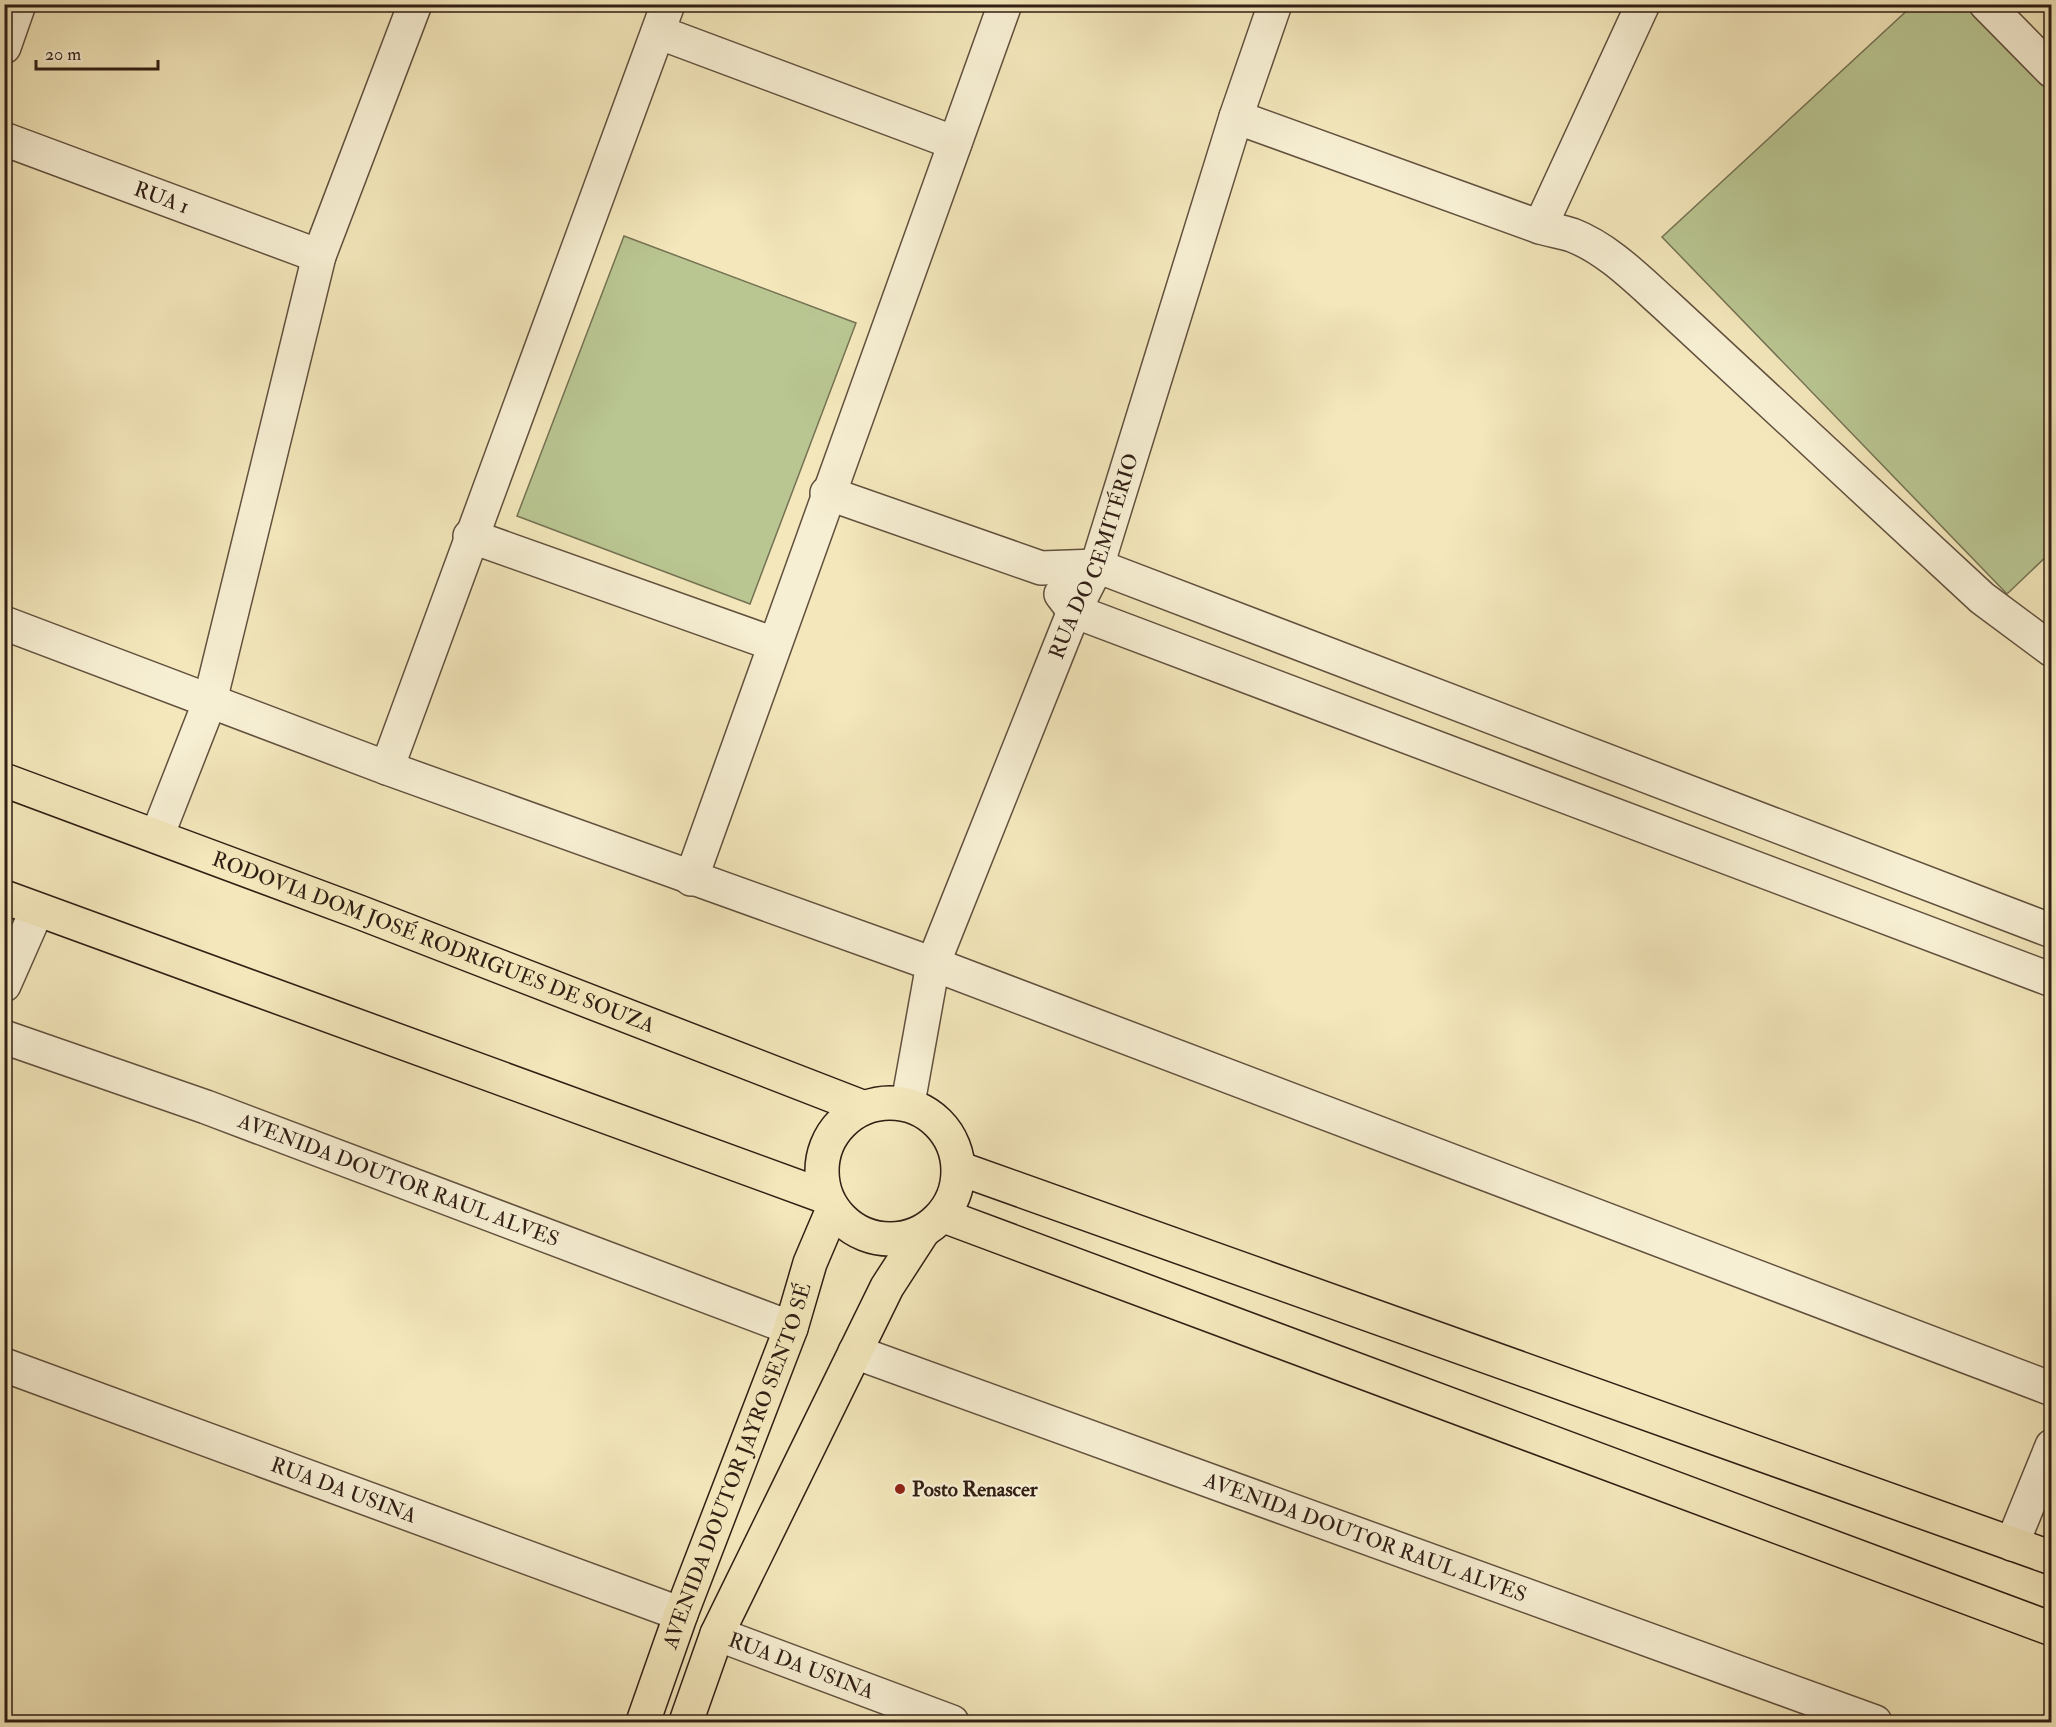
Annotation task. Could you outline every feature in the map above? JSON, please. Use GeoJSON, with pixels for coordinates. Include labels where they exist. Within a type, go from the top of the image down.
{"type":"FeatureCollection","features":[{"type":"Feature","properties":{"kind":"main road","name":"RODOVIA DOM JOSÉ RODRIGUES DE SOUZA"},"geometry":{"type":"LineString","coordinates":[[4,780],[157,836],[862,1107]]}},
{"type":"Feature","properties":{"kind":"main road"},"geometry":{"type":"LineString","coordinates":[[4,897],[829,1203],[867,1236],[896,1240],[933,1224],[957,1193],[961,1169],[945,1128],[908,1103],[862,1107],[840,1122],[826,1144],[821,1170],[829,1203]]}},
{"type":"Feature","properties":{"kind":"main road"},"geometry":{"type":"LineString","coordinates":[[961,1169],[2052,1558]]}},
{"type":"Feature","properties":{"kind":"main road","name":"AVENIDA DOUTOR JAYRO SENTO SÉ"},"geometry":{"type":"LineString","coordinates":[[643,1722],[681,1614],[791,1328],[829,1203]]}},
{"type":"Feature","properties":{"kind":"main road"},"geometry":{"type":"LineString","coordinates":[[933,1224],[2052,1629]]}},
{"type":"Feature","properties":{"kind":"main road","name":"AVENIDA DOUTOR JAYRO SENTO SÉ"},"geometry":{"type":"LineString","coordinates":[[686,1722],[717,1634],[887,1287],[933,1224]]}},
{"type":"Feature","properties":{"kind":"street"},"geometry":{"type":"LineString","coordinates":[[4,47],[19,4]]}},
{"type":"Feature","properties":{"kind":"street"},"geometry":{"type":"LineString","coordinates":[[157,836],[210,701],[319,256],[416,4]]}},
{"type":"Feature","properties":{"kind":"street"},"geometry":{"type":"LineString","coordinates":[[691,879],[827,493],[1005,4]]}},
{"type":"Feature","properties":{"kind":"street","name":"RUA DO CEMITÉRIO"},"geometry":{"type":"LineString","coordinates":[[908,1103],[933,964],[1074,611],[1098,566],[1236,117],[1275,4]]}},
{"type":"Feature","properties":{"kind":"street"},"geometry":{"type":"LineString","coordinates":[[1540,227],[1643,4]]}},
{"type":"Feature","properties":{"kind":"street"},"geometry":{"type":"LineString","coordinates":[[1986,4],[2052,71]]}},
{"type":"Feature","properties":{"kind":"street"},"geometry":{"type":"LineString","coordinates":[[387,768],[470,536],[663,18],[955,143]]}},
{"type":"Feature","properties":{"kind":"street"},"geometry":{"type":"LineString","coordinates":[[1236,117],[1540,227],[1572,235],[1618,263],[1911,530],[1982,598],[2052,650]]}},
{"type":"Feature","properties":{"kind":"street","name":"RUA 1"},"geometry":{"type":"LineString","coordinates":[[4,138],[319,256]]}},
{"type":"Feature","properties":{"kind":"street"},"geometry":{"type":"LineString","coordinates":[[827,493],[1041,568],[1098,566],[2052,931]]}},
{"type":"Feature","properties":{"kind":"street"},"geometry":{"type":"LineString","coordinates":[[470,536],[774,644]]}},
{"type":"Feature","properties":{"kind":"street"},"geometry":{"type":"LineString","coordinates":[[1041,568],[1074,611],[2052,980]]}},
{"type":"Feature","properties":{"kind":"street"},"geometry":{"type":"LineString","coordinates":[[4,623],[387,768],[933,964],[2052,1389]]}},
{"type":"Feature","properties":{"kind":"street"},"geometry":{"type":"LineString","coordinates":[[4,985],[37,910]]}},
{"type":"Feature","properties":{"kind":"street","name":"AVENIDA DOUTOR RAUL ALVES"},"geometry":{"type":"LineString","coordinates":[[4,1037],[206,1107],[791,1328]]}},
{"type":"Feature","properties":{"kind":"street","name":"AVENIDA DOUTOR RAUL ALVES"},"geometry":{"type":"LineString","coordinates":[[855,1352],[1875,1722]]}},
{"type":"Feature","properties":{"kind":"street","name":"RUA DA USINA"},"geometry":{"type":"LineString","coordinates":[[4,1365],[681,1614]]}},
{"type":"Feature","properties":{"kind":"street"},"geometry":{"type":"LineString","coordinates":[[2012,1544],[2052,1446]]}},
{"type":"Feature","properties":{"kind":"street","name":"RUA DA USINA"},"geometry":{"type":"LineString","coordinates":[[717,1634],[952,1722]]}},
{"type":"Feature","properties":{"kind":"green space"},"geometry":{"type":"Polygon","coordinates":[[[1913,5],[1976,5],[2051,86],[2051,552],[2007,594],[1662,237],[1913,5]]]}},
{"type":"Feature","properties":{"kind":"green space"},"geometry":{"type":"Polygon","coordinates":[[[624,236],[856,323],[750,604],[517,516],[624,236]]]}},
{"type":"Feature","properties":{"kind":"place","name":"Posto Renascer"},"geometry":{"type":"Point","coordinates":[900,1489]}}]}
